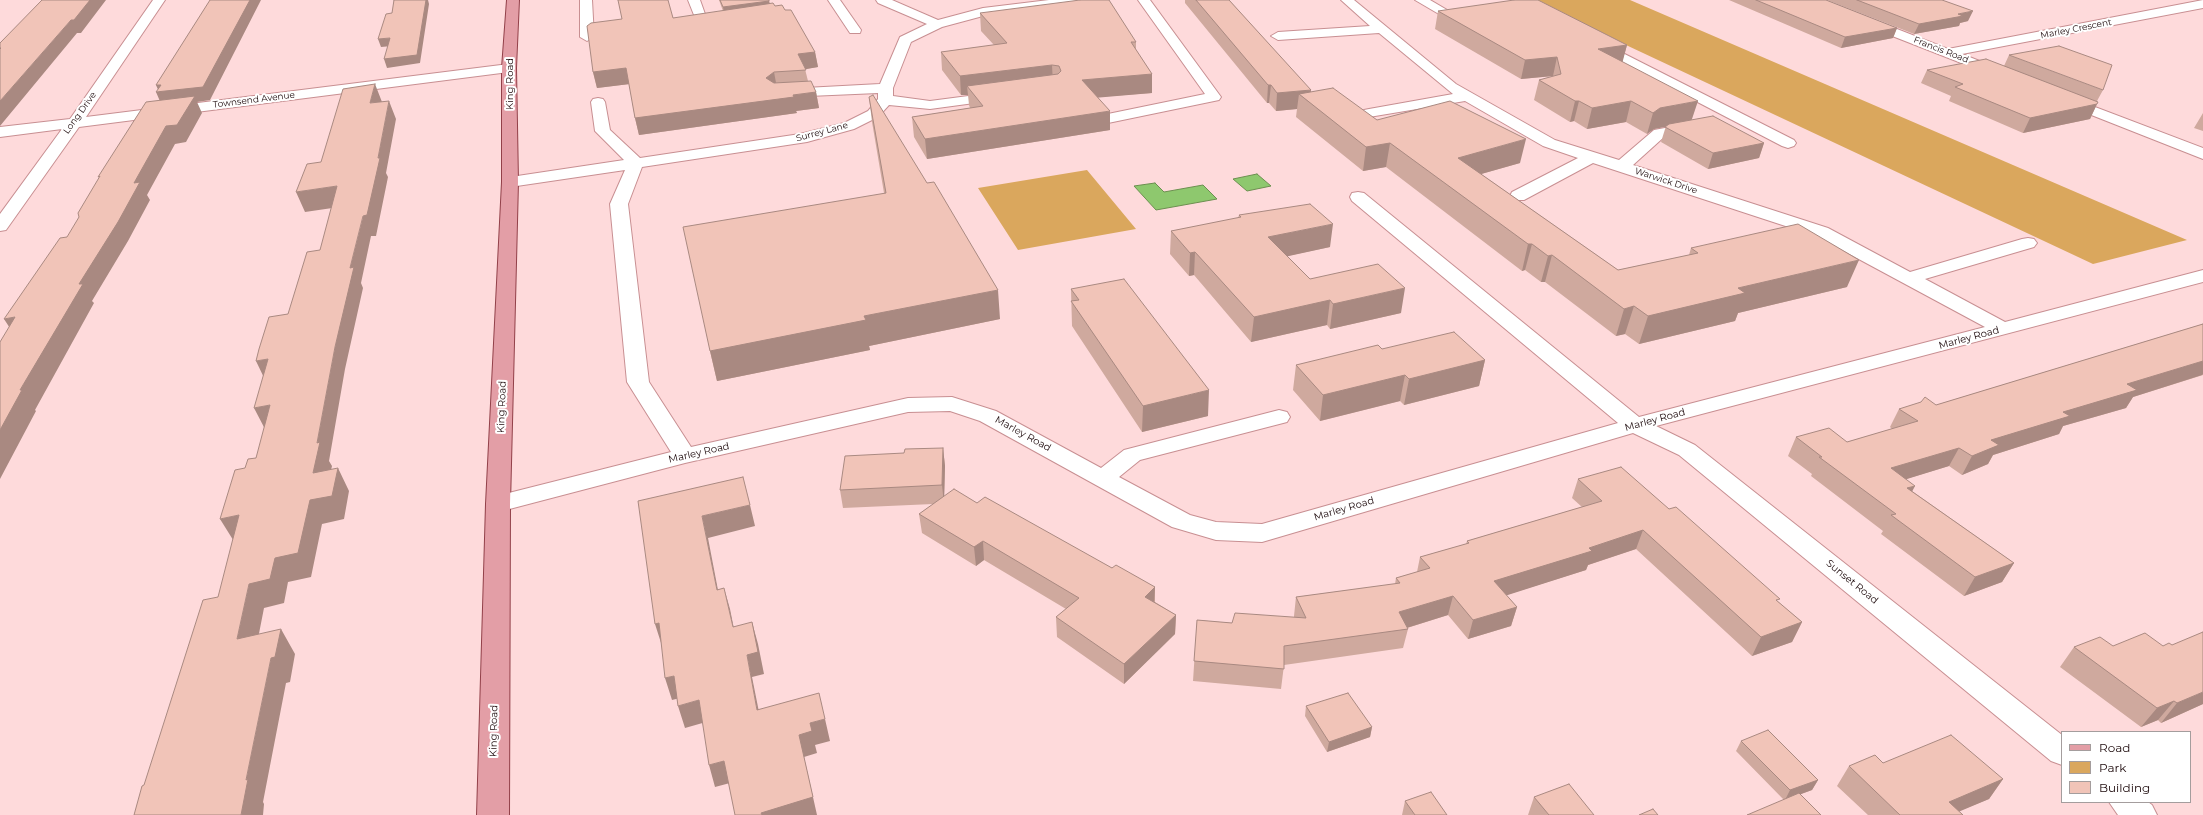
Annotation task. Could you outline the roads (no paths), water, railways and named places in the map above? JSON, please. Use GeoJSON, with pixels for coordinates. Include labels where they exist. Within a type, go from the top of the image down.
{"type":"FeatureCollection","features":[{"type":"Feature","properties":{"kind":"main road","name":"King Road"},"geometry":{"type":"LineString","coordinates":[[493,815],[498,504],[510,182],[509,68],[513,0]]}},
{"type":"Feature","properties":{"kind":"street","name":"Long Drive"},"geometry":{"type":"LineString","coordinates":[[0,226],[75,122],[159,0]]}},
{"type":"Feature","properties":{"kind":"street"},"geometry":{"type":"LineString","coordinates":[[586,0],[587,37]]}},
{"type":"Feature","properties":{"kind":"street"},"geometry":{"type":"LineString","coordinates":[[694,0],[700,17],[723,19],[738,17]]}},
{"type":"Feature","properties":{"kind":"street"},"geometry":{"type":"LineString","coordinates":[[834,0],[855,30]]}},
{"type":"Feature","properties":{"kind":"street"},"geometry":{"type":"LineString","coordinates":[[882,0],[937,24]]}},
{"type":"Feature","properties":{"kind":"street","name":"Surrey Lane"},"geometry":{"type":"LineString","coordinates":[[510,182],[801,139],[849,126],[873,114],[885,94],[905,40],[937,24],[983,12],[1079,0]]}},
{"type":"Feature","properties":{"kind":"street"},"geometry":{"type":"LineString","coordinates":[[1108,118],[1214,97],[1144,0]]}},
{"type":"Feature","properties":{"kind":"street","name":"Warwick Drive"},"geometry":{"type":"LineString","coordinates":[[1347,0],[1451,87],[1549,143],[1822,232],[2004,329]]}},
{"type":"Feature","properties":{"kind":"street"},"geometry":{"type":"LineString","coordinates":[[1421,0],[1448,14]]}},
{"type":"Feature","properties":{"kind":"street","name":"Francis Road"},"geometry":{"type":"LineString","coordinates":[[1812,0],[2007,76]]}},
{"type":"Feature","properties":{"kind":"street","name":"Marley Crescent"},"geometry":{"type":"LineString","coordinates":[[1948,53],[2203,4]]}},
{"type":"Feature","properties":{"kind":"street"},"geometry":{"type":"LineString","coordinates":[[1278,36],[1382,29]]}},
{"type":"Feature","properties":{"kind":"street"},"geometry":{"type":"LineString","coordinates":[[1583,37],[1788,143]]}},
{"type":"Feature","properties":{"kind":"street","name":"Townsend Avenue"},"geometry":{"type":"LineString","coordinates":[[0,132],[509,68]]}},
{"type":"Feature","properties":{"kind":"street"},"geometry":{"type":"LineString","coordinates":[[777,93],[885,94],[930,105],[1014,94]]}},
{"type":"Feature","properties":{"kind":"street"},"geometry":{"type":"LineString","coordinates":[[2050,94],[2203,154]]}},
{"type":"Feature","properties":{"kind":"street"},"geometry":{"type":"LineString","coordinates":[[1369,113],[1467,96]]}},
{"type":"Feature","properties":{"kind":"street"},"geometry":{"type":"LineString","coordinates":[[598,102],[603,131],[636,163],[619,204],[638,382],[685,456]]}},
{"type":"Feature","properties":{"kind":"street"},"geometry":{"type":"LineString","coordinates":[[1720,123],[1743,119]]}},
{"type":"Feature","properties":{"kind":"street"},"geometry":{"type":"LineString","coordinates":[[1621,167],[1659,133],[1704,126]]}},
{"type":"Feature","properties":{"kind":"street"},"geometry":{"type":"LineString","coordinates":[[1518,196],[1592,157]]}},
{"type":"Feature","properties":{"kind":"street","name":"Sunset Road"},"geometry":{"type":"LineString","coordinates":[[1358,197],[1635,425],[1687,450],[2061,751]]}},
{"type":"Feature","properties":{"kind":"street"},"geometry":{"type":"LineString","coordinates":[[1909,278],[2028,243]]}},
{"type":"Feature","properties":{"kind":"street","name":"Marley Road"},"geometry":{"type":"LineString","coordinates":[[498,504],[685,456],[908,405],[952,404],[988,416],[1181,521],[1216,532],[1262,533],[1635,425],[2203,276]]}},
{"type":"Feature","properties":{"kind":"street"},"geometry":{"type":"LineString","coordinates":[[1103,478],[1132,455],[1279,417]]}},
{"type":"Feature","properties":{"kind":"street"},"geometry":{"type":"LineString","coordinates":[[2126,803],[2141,815]]}}]}
